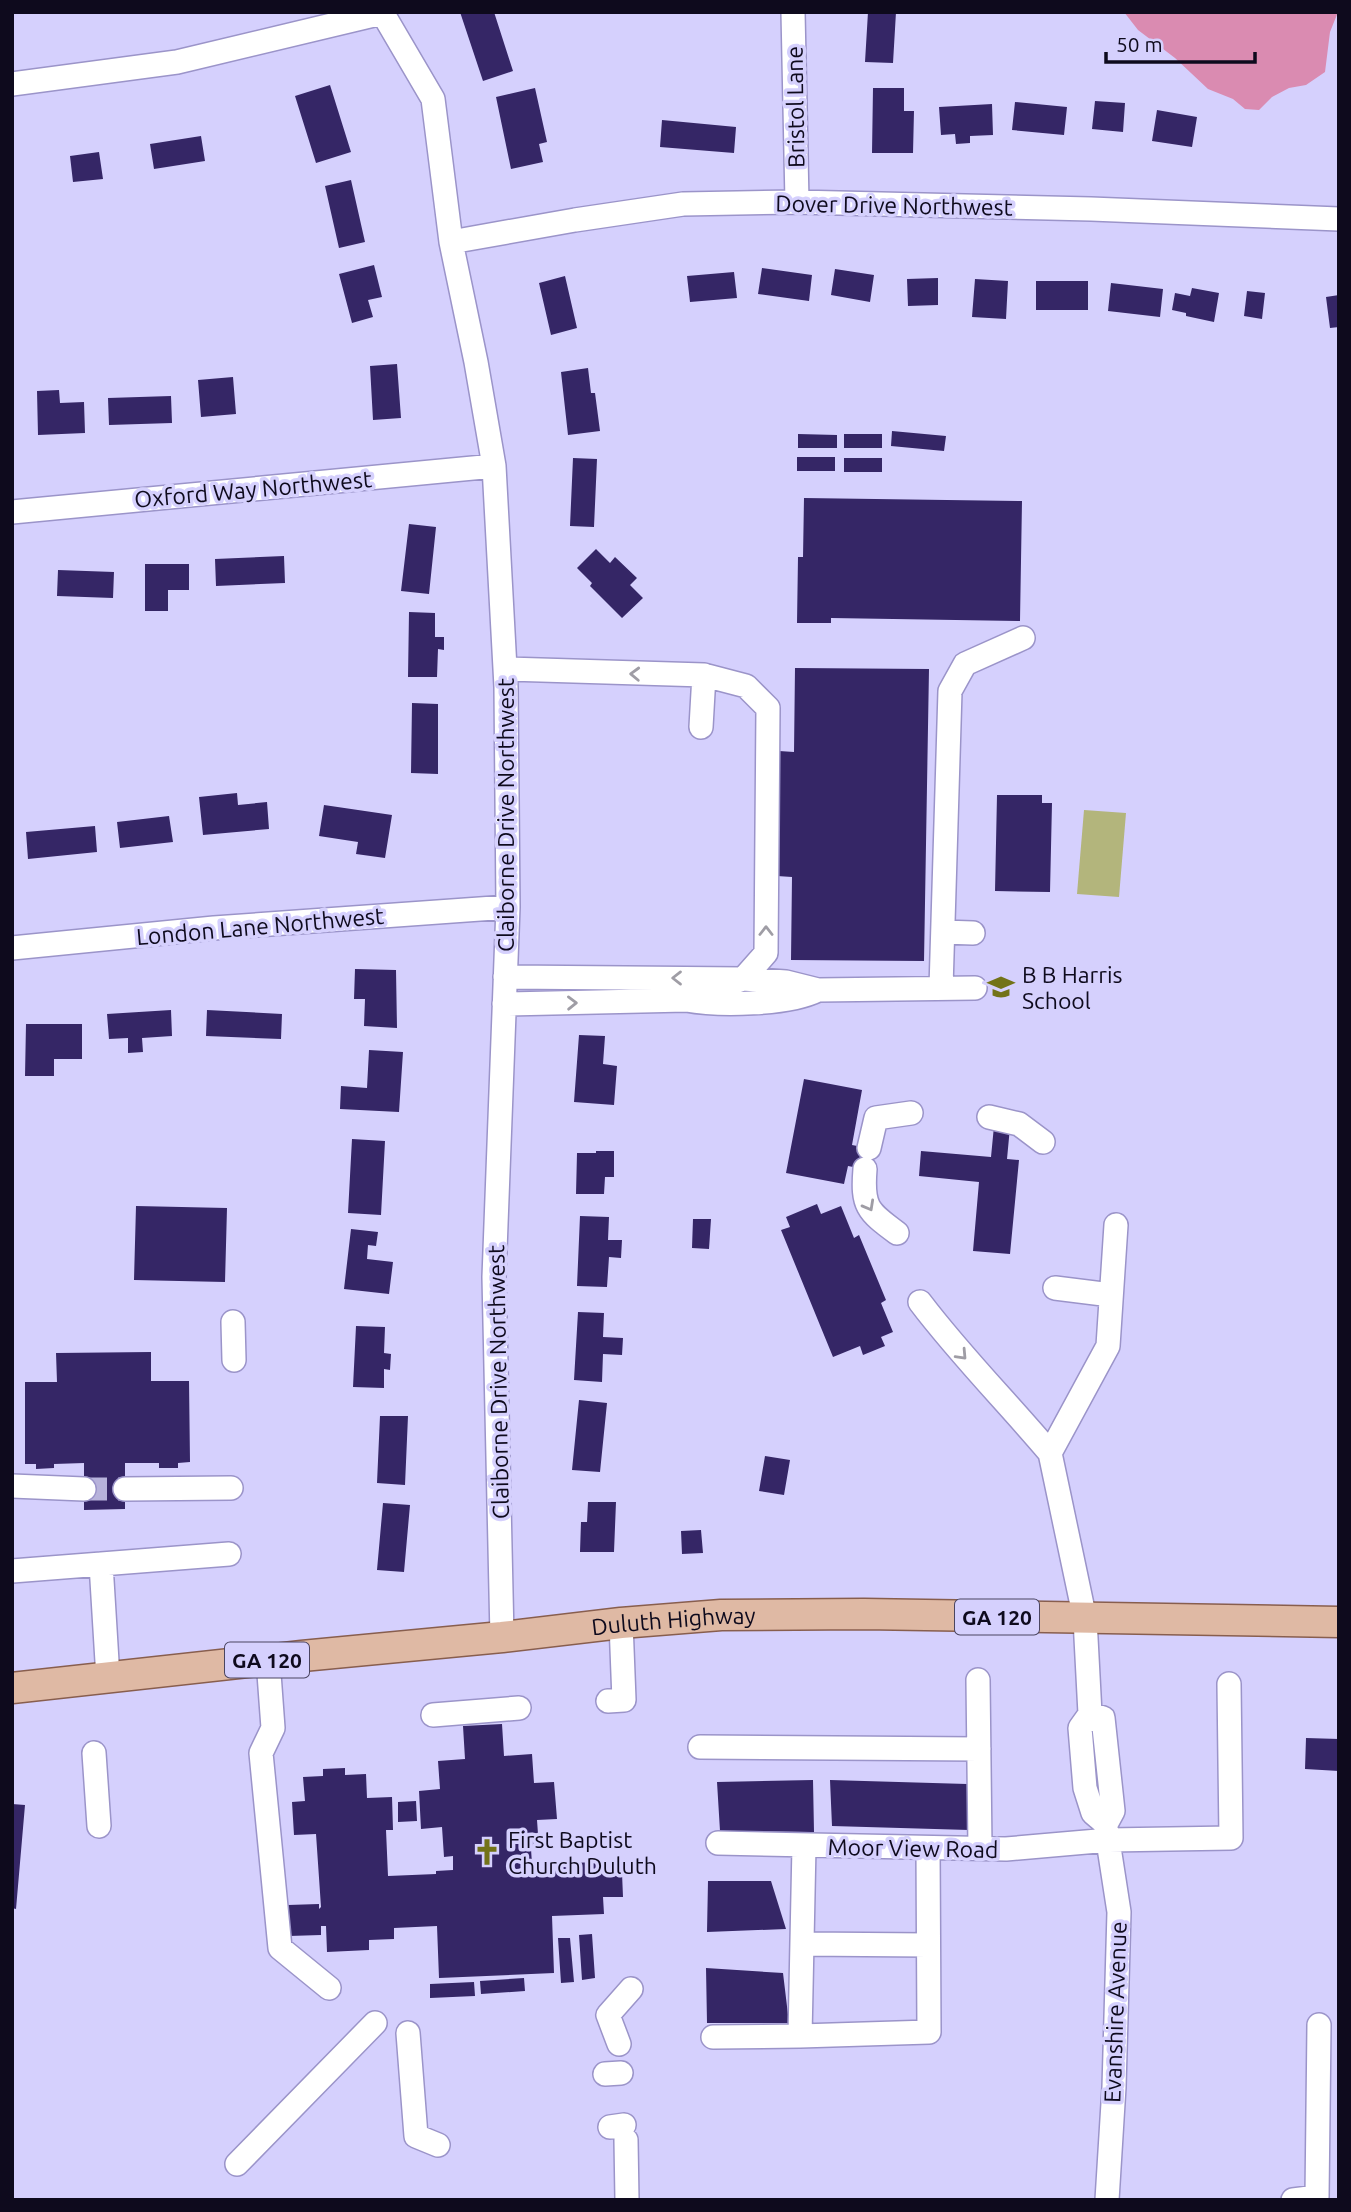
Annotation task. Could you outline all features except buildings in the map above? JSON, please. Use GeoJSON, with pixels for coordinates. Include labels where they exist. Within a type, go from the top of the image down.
{"type":"FeatureCollection","features":[{"type":"Feature","properties":{"kind":"main road","name":"Duluth Highway"},"geometry":{"type":"LineString","coordinates":[[12,1688],[621,1623],[734,1615],[864,1614],[1339,1622]]}},
{"type":"Feature","properties":{"kind":"street","name":"Bristol Lane"},"geometry":{"type":"LineString","coordinates":[[793,12],[797,202]]}},
{"type":"Feature","properties":{"kind":"street"},"geometry":{"type":"LineString","coordinates":[[12,84],[177,62],[382,13]]}},
{"type":"Feature","properties":{"kind":"street","name":"Claiborne Drive Northwest"},"geometry":{"type":"LineString","coordinates":[[382,13],[433,99],[451,243],[494,466],[505,670],[508,907],[494,1277],[502,1637]]}},
{"type":"Feature","properties":{"kind":"street","name":"Dover Drive Northwest"},"geometry":{"type":"LineString","coordinates":[[451,243],[575,220],[683,204],[797,202],[1091,209],[1339,219]]}},
{"type":"Feature","properties":{"kind":"street","name":"Oxford Way Northwest"},"geometry":{"type":"LineString","coordinates":[[12,512],[494,466]]}},
{"type":"Feature","properties":{"kind":"street"},"geometry":{"type":"LineString","coordinates":[[941,988],[950,691],[965,664],[1023,638]]}},
{"type":"Feature","properties":{"kind":"street"},"geometry":{"type":"LineString","coordinates":[[505,670],[704,676],[746,686],[768,708],[766,953],[743,979],[686,1000]]}},
{"type":"Feature","properties":{"kind":"street"},"geometry":{"type":"LineString","coordinates":[[701,727],[704,676]]}},
{"type":"Feature","properties":{"kind":"street","name":"London Lane Northwest"},"geometry":{"type":"LineString","coordinates":[[12,948],[214,928],[508,907]]}},
{"type":"Feature","properties":{"kind":"street"},"geometry":{"type":"LineString","coordinates":[[943,932],[973,933]]}},
{"type":"Feature","properties":{"kind":"street"},"geometry":{"type":"LineString","coordinates":[[505,977],[743,979],[786,982],[818,990],[975,988]]}},
{"type":"Feature","properties":{"kind":"street"},"geometry":{"type":"LineString","coordinates":[[504,1004],[686,1000],[712,1005],[803,998],[818,990]]}},
{"type":"Feature","properties":{"kind":"street"},"geometry":{"type":"LineString","coordinates":[[989,1117],[1018,1124],[1043,1142]]}},
{"type":"Feature","properties":{"kind":"street"},"geometry":{"type":"LineString","coordinates":[[897,1233],[874,1216],[863,1195],[867,1159],[876,1118],[917,1118]]}},
{"type":"Feature","properties":{"kind":"street"},"geometry":{"type":"LineString","coordinates":[[920,1302],[950,1342],[1050,1453],[1117,1349],[1111,1295],[1116,1230]]}},
{"type":"Feature","properties":{"kind":"street"},"geometry":{"type":"LineString","coordinates":[[1055,1288],[1111,1295]]}},
{"type":"Feature","properties":{"kind":"street"},"geometry":{"type":"LineString","coordinates":[[233,1322],[234,1360]]}},
{"type":"Feature","properties":{"kind":"street","name":"Evanshire Avenue"},"geometry":{"type":"LineString","coordinates":[[1050,1453],[1085,1619],[1090,1714],[1080,1728],[1085,1788],[1093,1813],[1107,1832]]}},
{"type":"Feature","properties":{"kind":"street"},"geometry":{"type":"LineString","coordinates":[[12,1486],[84,1489]]}},
{"type":"Feature","properties":{"kind":"street"},"geometry":{"type":"LineString","coordinates":[[125,1489],[231,1488]]}},
{"type":"Feature","properties":{"kind":"street"},"geometry":{"type":"LineString","coordinates":[[12,1571],[229,1554]]}},
{"type":"Feature","properties":{"kind":"street"},"geometry":{"type":"LineString","coordinates":[[101,1564],[108,1678]]}},
{"type":"Feature","properties":{"kind":"street"},"geometry":{"type":"LineString","coordinates":[[608,1701],[624,1700],[621,1623]]}},
{"type":"Feature","properties":{"kind":"street"},"geometry":{"type":"LineString","coordinates":[[268,1660],[272,1734],[261,1753],[258,1812],[273,1950],[330,1988]]}},
{"type":"Feature","properties":{"kind":"street"},"geometry":{"type":"LineString","coordinates":[[978,1680],[980,1849]]}},
{"type":"Feature","properties":{"kind":"street","name":"Moor View Road"},"geometry":{"type":"LineString","coordinates":[[718,1843],[1006,1849],[1107,1832],[1231,1838],[1229,1684]]}},
{"type":"Feature","properties":{"kind":"street"},"geometry":{"type":"LineString","coordinates":[[433,1715],[519,1708]]}},
{"type":"Feature","properties":{"kind":"street","name":"Evanshire Avenue"},"geometry":{"type":"LineString","coordinates":[[1090,1714],[1103,1718],[1113,1811],[1107,1832],[1119,1912],[1114,2087],[1107,2200]]}},
{"type":"Feature","properties":{"kind":"street"},"geometry":{"type":"LineString","coordinates":[[700,1747],[979,1749]]}},
{"type":"Feature","properties":{"kind":"street"},"geometry":{"type":"LineString","coordinates":[[94,1753],[99,1826]]}},
{"type":"Feature","properties":{"kind":"street"},"geometry":{"type":"LineString","coordinates":[[1083,1763],[1107,1759]]}},
{"type":"Feature","properties":{"kind":"street"},"geometry":{"type":"LineString","coordinates":[[800,2036],[804,1846]]}},
{"type":"Feature","properties":{"kind":"street"},"geometry":{"type":"LineString","coordinates":[[713,2037],[929,2032],[928,1848]]}},
{"type":"Feature","properties":{"kind":"street"},"geometry":{"type":"LineString","coordinates":[[802,1944],[928,1945]]}},
{"type":"Feature","properties":{"kind":"street"},"geometry":{"type":"LineString","coordinates":[[619,2044],[608,2015],[631,1989]]}},
{"type":"Feature","properties":{"kind":"street"},"geometry":{"type":"LineString","coordinates":[[237,2164],[375,2023]]}},
{"type":"Feature","properties":{"kind":"street"},"geometry":{"type":"LineString","coordinates":[[1293,2200],[1317,2198],[1320,2025]]}},
{"type":"Feature","properties":{"kind":"street"},"geometry":{"type":"LineString","coordinates":[[408,2033],[421,2090],[416,2136],[438,2145]]}},
{"type":"Feature","properties":{"kind":"street"},"geometry":{"type":"LineString","coordinates":[[620,2131],[626,2200]]}},
{"type":"Feature","properties":{"kind":"green space"},"geometry":{"type":"Polygon","coordinates":[[[1084,810],[1126,813],[1119,897],[1077,894],[1084,810]]]}},
{"type":"Feature","properties":{"kind":"shaded area"},"geometry":{"type":"Polygon","coordinates":[[[1124,12],[1338,12],[1330,32],[1325,72],[1306,85],[1289,88],[1272,97],[1259,110],[1245,109],[1233,99],[1208,89],[1175,58],[1138,30],[1124,12]]]}},
{"type":"Feature","properties":{"kind":"tunnel"},"geometry":{"type":"LineString","coordinates":[[84,1489],[125,1489]]}},
{"type":"Feature","properties":{"kind":"place","name":"B B Harris School"},"geometry":{"type":"Point","coordinates":[1001,987]}},
{"type":"Feature","properties":{"kind":"place","name":"First Baptist Church Duluth"},"geometry":{"type":"Point","coordinates":[487,1852]}}]}
